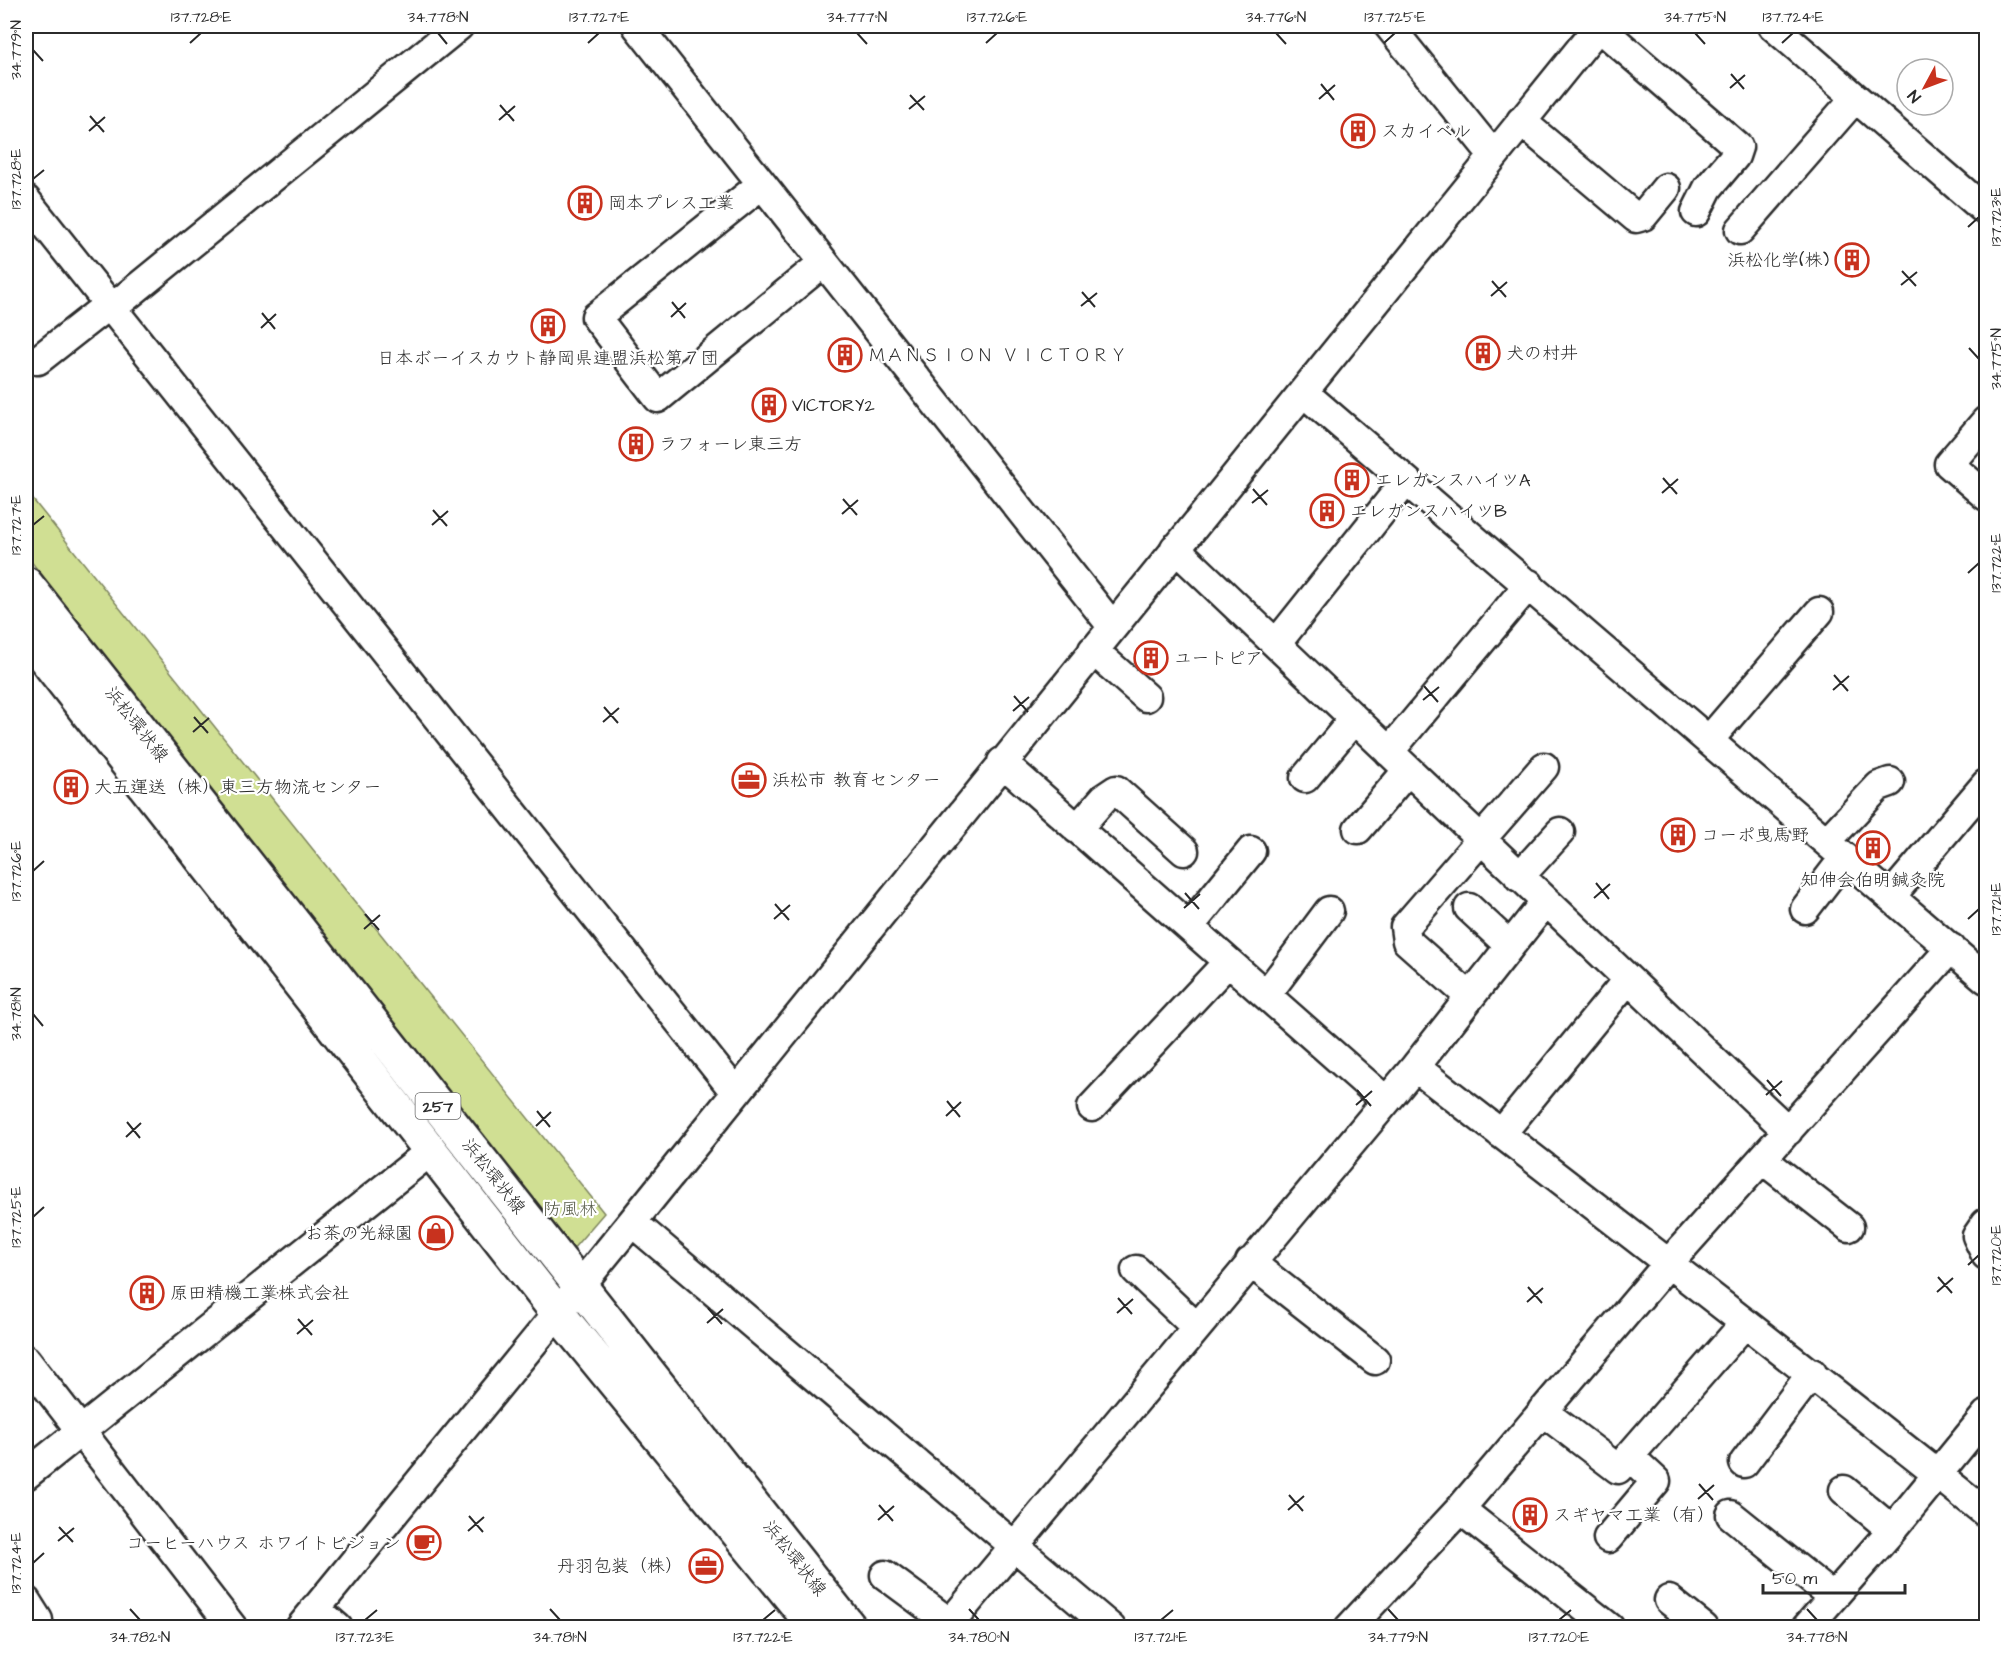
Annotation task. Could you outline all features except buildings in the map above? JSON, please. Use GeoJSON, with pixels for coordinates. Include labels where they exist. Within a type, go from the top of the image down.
{"type":"FeatureCollection","features":[{"type":"Feature","properties":{"kind":"highway","name":"浜松環状線"},"geometry":{"type":"LineString","coordinates":[[26,584],[850,1628]]}},
{"type":"Feature","properties":{"kind":"highway","name":"浜松環状線"},"geometry":{"type":"LineString","coordinates":[[26,633],[557,1312],[816,1628]]}},
{"type":"Feature","properties":{"kind":"street"},"geometry":{"type":"LineString","coordinates":[[38,360],[110,307],[459,26]]}},
{"type":"Feature","properties":{"kind":"street"},"geometry":{"type":"LineString","coordinates":[[637,26],[1112,626]]}},
{"type":"Feature","properties":{"kind":"street"},"geometry":{"type":"LineString","coordinates":[[1389,26],[1493,155]]}},
{"type":"Feature","properties":{"kind":"street"},"geometry":{"type":"LineString","coordinates":[[338,1628],[308,1618],[632,1222],[1598,26],[1738,147],[1735,156],[1708,188],[1696,212]]}},
{"type":"Feature","properties":{"kind":"street"},"geometry":{"type":"LineString","coordinates":[[1773,26],[1986,212]]}},
{"type":"Feature","properties":{"kind":"street"},"geometry":{"type":"LineString","coordinates":[[1740,230],[1855,98]]}},
{"type":"Feature","properties":{"kind":"street"},"geometry":{"type":"LineString","coordinates":[[1521,121],[1636,218],[1643,216],[1666,188]]}},
{"type":"Feature","properties":{"kind":"street"},"geometry":{"type":"LineString","coordinates":[[762,184],[596,317],[658,398],[824,262]]}},
{"type":"Feature","properties":{"kind":"street"},"geometry":{"type":"LineString","coordinates":[[26,200],[736,1093]]}},
{"type":"Feature","properties":{"kind":"street"},"geometry":{"type":"LineString","coordinates":[[1303,392],[1986,979]]}},
{"type":"Feature","properties":{"kind":"street"},"geometry":{"type":"LineString","coordinates":[[1986,421],[1949,464],[1986,496]]}},
{"type":"Feature","properties":{"kind":"street"},"geometry":{"type":"LineString","coordinates":[[1276,644],[1406,481]]}},
{"type":"Feature","properties":{"kind":"street"},"geometry":{"type":"LineString","coordinates":[[1175,548],[1788,1131]]}},
{"type":"Feature","properties":{"kind":"street"},"geometry":{"type":"LineString","coordinates":[[1358,829],[1398,761],[1529,584]]}},
{"type":"Feature","properties":{"kind":"street"},"geometry":{"type":"LineString","coordinates":[[1709,740],[1820,612]]}},
{"type":"Feature","properties":{"kind":"street"},"geometry":{"type":"LineString","coordinates":[[1093,650],[1146,697]]}},
{"type":"Feature","properties":{"kind":"street"},"geometry":{"type":"LineString","coordinates":[[1305,778],[1354,719]]}},
{"type":"Feature","properties":{"kind":"street"},"geometry":{"type":"LineString","coordinates":[[1002,762],[1386,1101]]}},
{"type":"Feature","properties":{"kind":"street"},"geometry":{"type":"LineString","coordinates":[[1470,997],[1407,941],[1405,927],[1544,767]]}},
{"type":"Feature","properties":{"kind":"street"},"geometry":{"type":"LineString","coordinates":[[1805,909],[1836,849],[1879,786],[1890,782]]}},
{"type":"Feature","properties":{"kind":"street"},"geometry":{"type":"LineString","coordinates":[[1891,896],[1986,784]]}},
{"type":"Feature","properties":{"kind":"street"},"geometry":{"type":"LineString","coordinates":[[1077,829],[1104,798],[1116,790],[1184,851]]}},
{"type":"Feature","properties":{"kind":"street"},"geometry":{"type":"LineString","coordinates":[[1519,877],[1560,832]]}},
{"type":"Feature","properties":{"kind":"street"},"geometry":{"type":"LineString","coordinates":[[1189,927],[1251,851]]}},
{"type":"Feature","properties":{"kind":"street"},"geometry":{"type":"LineString","coordinates":[[885,1575],[948,1625],[1195,1326],[1415,1067],[1545,902]]}},
{"type":"Feature","properties":{"kind":"street"},"geometry":{"type":"LineString","coordinates":[[1469,908],[1510,946]]}},
{"type":"Feature","properties":{"kind":"street"},"geometry":{"type":"LineString","coordinates":[[1266,995],[1329,911]]}},
{"type":"Feature","properties":{"kind":"street"},"geometry":{"type":"LineString","coordinates":[[1350,1626],[1460,1509],[1667,1265],[1951,948]]}},
{"type":"Feature","properties":{"kind":"street"},"geometry":{"type":"LineString","coordinates":[[1092,1107],[1228,962]]}},
{"type":"Feature","properties":{"kind":"street"},"geometry":{"type":"LineString","coordinates":[[1501,1134],[1628,980]]}},
{"type":"Feature","properties":{"kind":"street"},"geometry":{"type":"LineString","coordinates":[[1415,1067],[1667,1265],[1812,1373],[1986,1513]]}},
{"type":"Feature","properties":{"kind":"street"},"geometry":{"type":"LineString","coordinates":[[26,1475],[432,1150]]}},
{"type":"Feature","properties":{"kind":"street"},"geometry":{"type":"LineString","coordinates":[[1762,1159],[1849,1227]]}},
{"type":"Feature","properties":{"kind":"street"},"geometry":{"type":"LineString","coordinates":[[632,1222],[1111,1628]]}},
{"type":"Feature","properties":{"kind":"street"},"geometry":{"type":"LineString","coordinates":[[1986,1222],[1977,1236],[1986,1255]]}},
{"type":"Feature","properties":{"kind":"street"},"geometry":{"type":"LineString","coordinates":[[1250,1262],[1375,1360]]}},
{"type":"Feature","properties":{"kind":"street"},"geometry":{"type":"LineString","coordinates":[[1136,1270],[1195,1326]]}},
{"type":"Feature","properties":{"kind":"street"},"geometry":{"type":"LineString","coordinates":[[1542,1411],[1617,1469],[1745,1323]]}},
{"type":"Feature","properties":{"kind":"street"},"geometry":{"type":"LineString","coordinates":[[26,1360],[232,1628]]}},
{"type":"Feature","properties":{"kind":"street"},"geometry":{"type":"LineString","coordinates":[[1744,1463],[1812,1373]]}},
{"type":"Feature","properties":{"kind":"street"},"geometry":{"type":"LineString","coordinates":[[1806,1628],[1892,1530],[1986,1415]]}},
{"type":"Feature","properties":{"kind":"street"},"geometry":{"type":"LineString","coordinates":[[1608,1538],[1656,1481],[1629,1456]]}},
{"type":"Feature","properties":{"kind":"street"},"geometry":{"type":"LineString","coordinates":[[1844,1490],[1892,1530]]}},
{"type":"Feature","properties":{"kind":"street"},"geometry":{"type":"LineString","coordinates":[[1460,1509],[1610,1628]]}},
{"type":"Feature","properties":{"kind":"street"},"geometry":{"type":"LineString","coordinates":[[1731,1515],[1833,1597]]}},
{"type":"Feature","properties":{"kind":"street"},"geometry":{"type":"LineString","coordinates":[[1669,1600],[1704,1628]]}},
{"type":"Feature","properties":{"kind":"street"},"geometry":{"type":"LineString","coordinates":[[26,1601],[38,1620],[37,1628]]}},
{"type":"Feature","properties":{"kind":"green space","name":"防風林"},"geometry":{"type":"Polygon","coordinates":[[[26,491],[604,1213],[572,1250],[26,555],[26,491]]]}},
{"type":"Feature","properties":{"kind":"waterway"},"geometry":{"type":"LineString","coordinates":[[1326,1628],[1330,1625],[1342,1628]]}},
{"type":"Feature","properties":{"kind":"place","name":"スカイベル"},"geometry":{"type":"Point","coordinates":[1358,131]}},
{"type":"Feature","properties":{"kind":"place","name":"岡本プレス工業"},"geometry":{"type":"Point","coordinates":[585,203]}},
{"type":"Feature","properties":{"kind":"place","name":"浜松化学(株)"},"geometry":{"type":"Point","coordinates":[1852,260]}},
{"type":"Feature","properties":{"kind":"place","name":"日本ボーイスカウト静岡県連盟浜松第７団"},"geometry":{"type":"Point","coordinates":[548,326]}},
{"type":"Feature","properties":{"kind":"place","name":"犬の村井"},"geometry":{"type":"Point","coordinates":[1483,353]}},
{"type":"Feature","properties":{"kind":"place","name":"ＭＡＮＳＩＯＮ ＶＩＣＴＯＲＹ"},"geometry":{"type":"Point","coordinates":[845,355]}},
{"type":"Feature","properties":{"kind":"place","name":"VICTORY2"},"geometry":{"type":"Point","coordinates":[769,405]}},
{"type":"Feature","properties":{"kind":"place","name":"ラフォーレ東三方"},"geometry":{"type":"Point","coordinates":[636,444]}},
{"type":"Feature","properties":{"kind":"place","name":"エレガンスハイツA"},"geometry":{"type":"Point","coordinates":[1352,480]}},
{"type":"Feature","properties":{"kind":"place","name":"エレガンスハイツB"},"geometry":{"type":"Point","coordinates":[1327,511]}},
{"type":"Feature","properties":{"kind":"place","name":"ユートピア"},"geometry":{"type":"Point","coordinates":[1151,658]}},
{"type":"Feature","properties":{"kind":"place","name":"浜松市 教育センター"},"geometry":{"type":"Point","coordinates":[749,780]}},
{"type":"Feature","properties":{"kind":"place","name":"大五運送（株）東三方物流センター"},"geometry":{"type":"Point","coordinates":[71,787]}},
{"type":"Feature","properties":{"kind":"place","name":"コーポ曳馬野"},"geometry":{"type":"Point","coordinates":[1678,835]}},
{"type":"Feature","properties":{"kind":"place","name":"知伸会伯明鍼灸院"},"geometry":{"type":"Point","coordinates":[1873,848]}},
{"type":"Feature","properties":{"kind":"place","name":"お茶の光緑園"},"geometry":{"type":"Point","coordinates":[436,1233]}},
{"type":"Feature","properties":{"kind":"place","name":"原田精機工業株式会社"},"geometry":{"type":"Point","coordinates":[147,1293]}},
{"type":"Feature","properties":{"kind":"place","name":"スギヤマ工業（有）"},"geometry":{"type":"Point","coordinates":[1530,1515]}},
{"type":"Feature","properties":{"kind":"place","name":"コーヒーハウス ホワイトビジョン"},"geometry":{"type":"Point","coordinates":[424,1543]}},
{"type":"Feature","properties":{"kind":"place","name":"丹羽包装（株）"},"geometry":{"type":"Point","coordinates":[706,1566]}}]}
